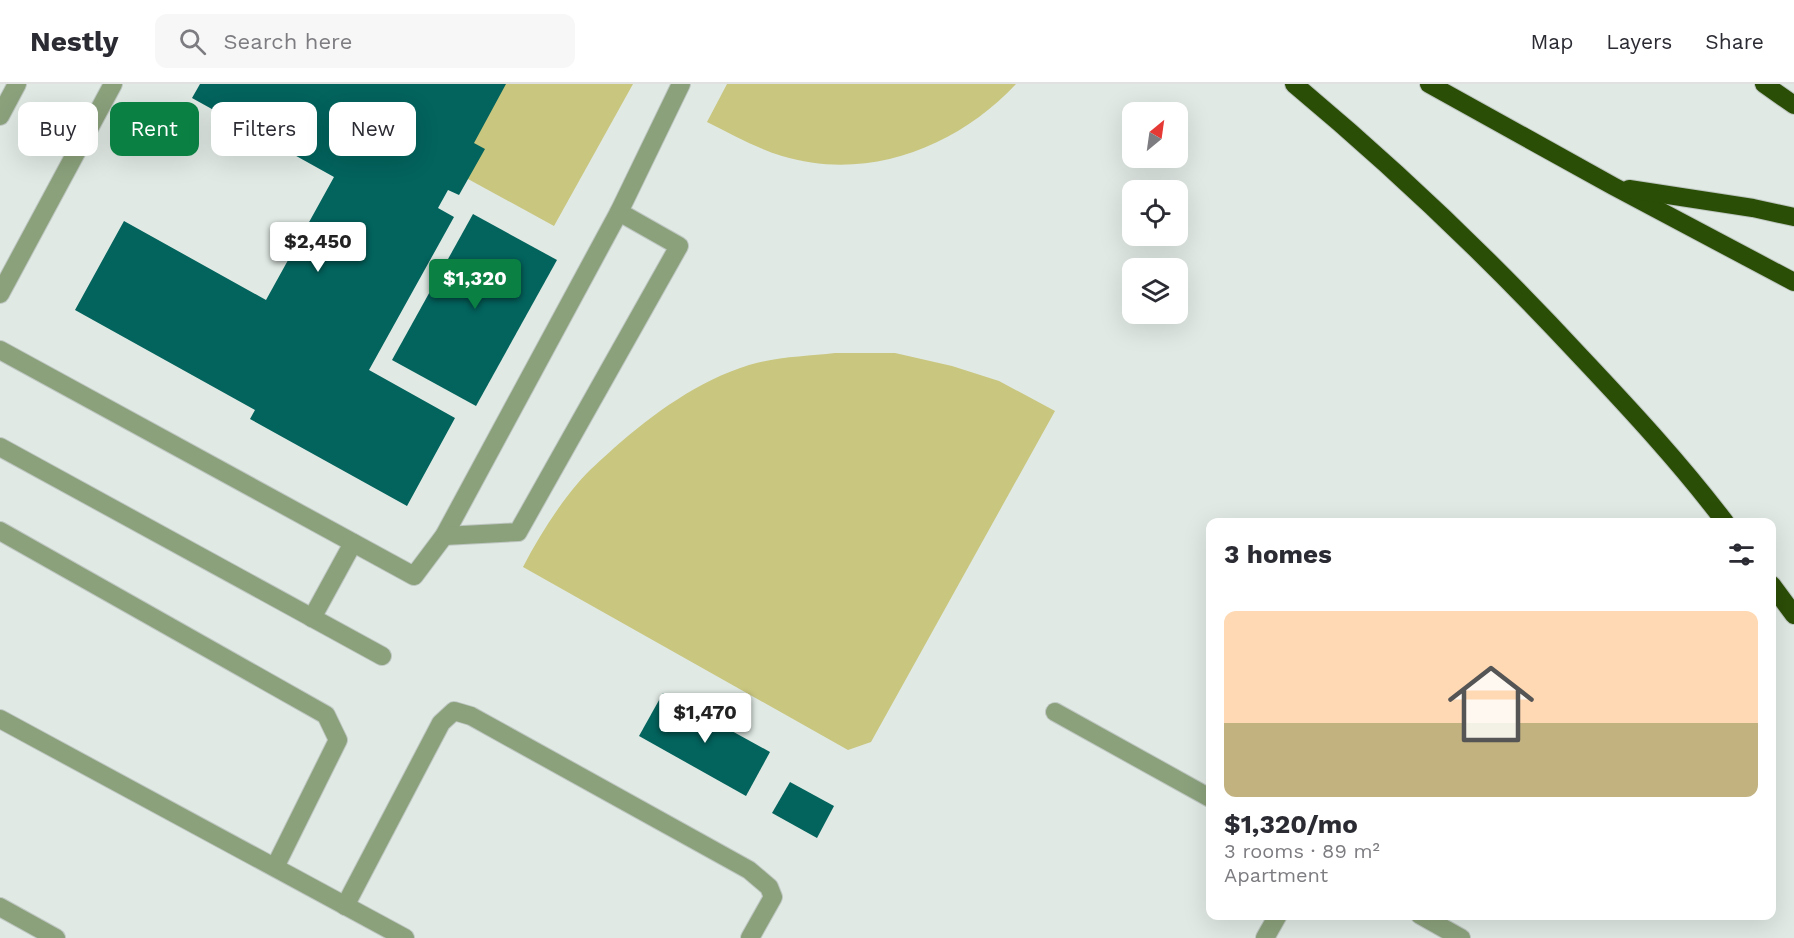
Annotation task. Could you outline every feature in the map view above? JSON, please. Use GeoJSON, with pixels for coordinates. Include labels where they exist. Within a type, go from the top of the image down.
{"type":"FeatureCollection","features":[{"type":"Feature","properties":{"kind":"highway"},"geometry":{"type":"LineString","coordinates":[[1294,84],[1374,152],[1497,268],[1617,394],[1722,518]]}},
{"type":"Feature","properties":{"kind":"highway"},"geometry":{"type":"LineString","coordinates":[[1429,84],[1613,186],[1794,282]]}},
{"type":"Feature","properties":{"kind":"highway"},"geometry":{"type":"LineString","coordinates":[[1764,84],[1794,105]]}},
{"type":"Feature","properties":{"kind":"highway"},"geometry":{"type":"LineString","coordinates":[[1613,186],[1753,208],[1792,217]]}},
{"type":"Feature","properties":{"kind":"highway"},"geometry":{"type":"LineString","coordinates":[[1776,590],[1794,615]]}},
{"type":"Feature","properties":{"kind":"lane"},"geometry":{"type":"LineString","coordinates":[[0,116],[17,84]]}},
{"type":"Feature","properties":{"kind":"lane"},"geometry":{"type":"LineString","coordinates":[[0,294],[113,84]]}},
{"type":"Feature","properties":{"kind":"lane"},"geometry":{"type":"LineString","coordinates":[[0,350],[414,576],[444,536],[619,212],[681,84]]}},
{"type":"Feature","properties":{"kind":"lane"},"geometry":{"type":"LineString","coordinates":[[444,536],[518,532],[679,246],[619,212]]}},
{"type":"Feature","properties":{"kind":"lane"},"geometry":{"type":"LineString","coordinates":[[0,447],[382,656]]}},
{"type":"Feature","properties":{"kind":"lane"},"geometry":{"type":"LineString","coordinates":[[0,531],[326,715],[338,740],[275,867]]}},
{"type":"Feature","properties":{"kind":"lane"},"geometry":{"type":"LineString","coordinates":[[312,618],[352,543]]}},
{"type":"Feature","properties":{"kind":"lane"},"geometry":{"type":"LineString","coordinates":[[345,906],[441,723],[454,711],[471,716],[749,870],[769,887],[773,897],[750,938]]}},
{"type":"Feature","properties":{"kind":"lane"},"geometry":{"type":"LineString","coordinates":[[1055,712],[1206,796]]}},
{"type":"Feature","properties":{"kind":"lane"},"geometry":{"type":"LineString","coordinates":[[0,719],[405,938]]}},
{"type":"Feature","properties":{"kind":"lane"},"geometry":{"type":"LineString","coordinates":[[0,907],[56,938]]}},
{"type":"Feature","properties":{"kind":"lane"},"geometry":{"type":"LineString","coordinates":[[1265,938],[1275,920]]}},
{"type":"Feature","properties":{"kind":"lane"},"geometry":{"type":"LineString","coordinates":[[1429,920],[1461,938]]}},
{"type":"Feature","properties":{"kind":"shaded area"},"geometry":{"type":"Polygon","coordinates":[[[480,84],[633,84],[554,226],[437,162],[480,84]]]}},
{"type":"Feature","properties":{"kind":"shaded area"},"geometry":{"type":"Polygon","coordinates":[[[727,84],[1016,84],[993,106],[967,125],[939,141],[909,153],[878,161],[847,165],[814,163],[782,156],[753,145],[707,122],[727,84]]]}},
{"type":"Feature","properties":{"kind":"shaded area"},"geometry":{"type":"Polygon","coordinates":[[[835,353],[895,353],[952,366],[999,381],[1055,411],[871,742],[848,750],[523,567],[562,503],[582,479],[614,448],[677,399],[712,380],[759,362],[835,353]]]}},
{"type":"Feature","properties":{"kind":"building"},"geometry":{"type":"Polygon","coordinates":[[[200,84],[506,84],[474,143],[485,149],[459,195],[448,190],[438,208],[454,217],[369,370],[455,418],[407,506],[250,419],[255,410],[75,310],[124,221],[266,300],[334,177],[296,156],[317,156],[317,102],[211,102],[211,109],[192,98],[200,84]]]}},
{"type":"Feature","properties":{"kind":"building"},"geometry":{"type":"Polygon","coordinates":[[[473,214],[557,260],[476,406],[392,360],[473,214]]]}},
{"type":"Feature","properties":{"kind":"building"},"geometry":{"type":"Polygon","coordinates":[[[663,693],[770,752],[746,796],[639,736],[663,693]]]}},
{"type":"Feature","properties":{"kind":"building"},"geometry":{"type":"Polygon","coordinates":[[[790,782],[834,806],[817,838],[772,813],[790,782]]]}}]}
